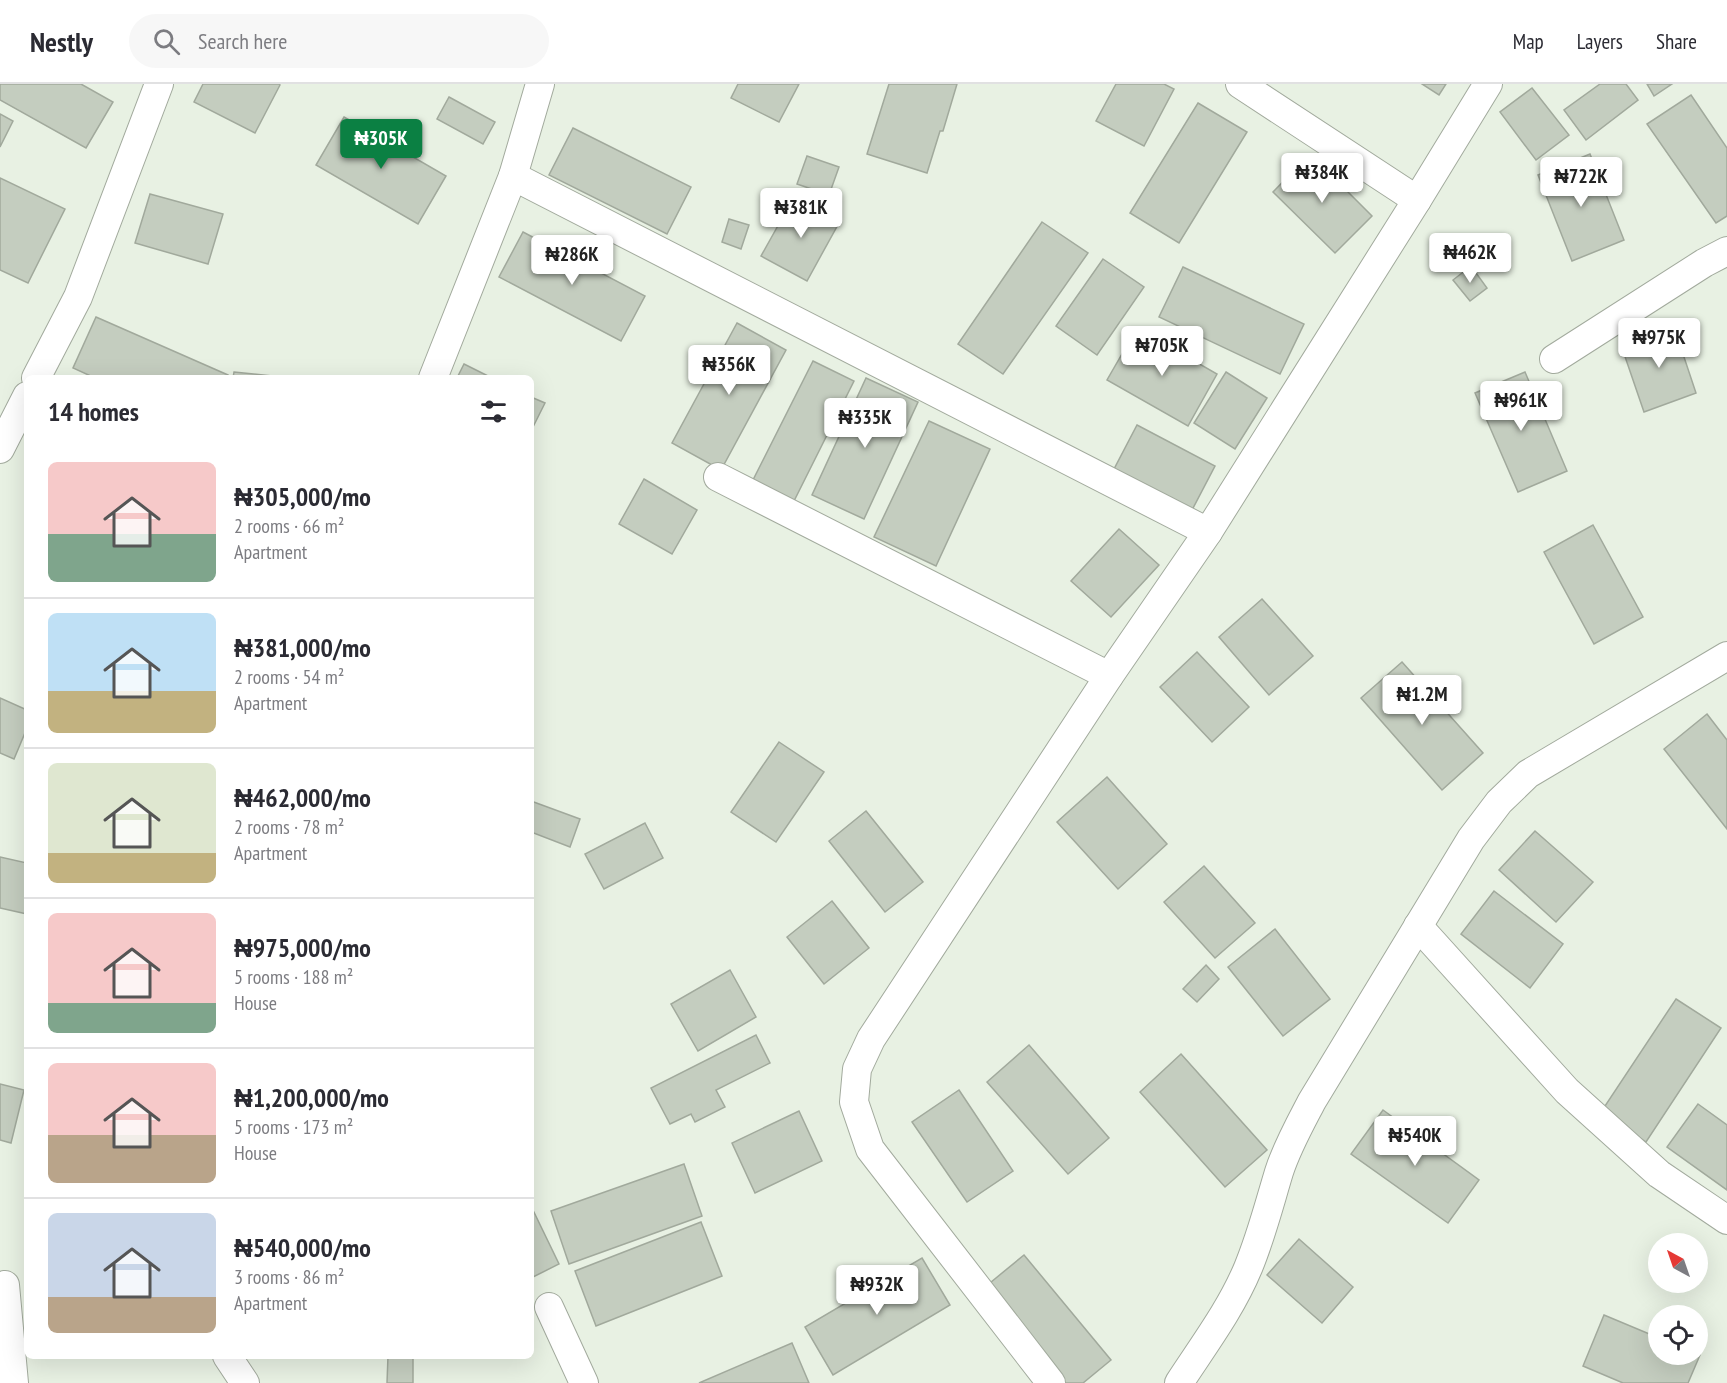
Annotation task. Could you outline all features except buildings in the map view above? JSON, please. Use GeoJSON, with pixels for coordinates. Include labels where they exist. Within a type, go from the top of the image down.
{"type":"FeatureCollection","features":[{"type":"Feature","properties":{"kind":"street"},"geometry":{"type":"LineString","coordinates":[[38,375],[78,297],[159,84]]}},
{"type":"Feature","properties":{"kind":"street"},"geometry":{"type":"LineString","coordinates":[[435,375],[513,176],[540,84]]}},
{"type":"Feature","properties":{"kind":"street"},"geometry":{"type":"LineString","coordinates":[[1240,84],[1417,201]]}},
{"type":"Feature","properties":{"kind":"street"},"geometry":{"type":"LineString","coordinates":[[1051,1383],[870,1149],[854,1102],[857,1069],[872,1039],[1109,676],[1208,532],[1417,201],[1488,84]]}},
{"type":"Feature","properties":{"kind":"street"},"geometry":{"type":"LineString","coordinates":[[513,176],[1208,532]]}},
{"type":"Feature","properties":{"kind":"street"},"geometry":{"type":"LineString","coordinates":[[1554,359],[1727,250]]}},
{"type":"Feature","properties":{"kind":"street"},"geometry":{"type":"LineString","coordinates":[[0,449],[24,402]]}},
{"type":"Feature","properties":{"kind":"street"},"geometry":{"type":"LineString","coordinates":[[718,477],[1109,676]]}},
{"type":"Feature","properties":{"kind":"street"},"geometry":{"type":"LineString","coordinates":[[1179,1383],[1235,1296],[1247,1271],[1261,1237],[1279,1171],[1312,1101],[1471,839],[1499,802],[1528,774],[1727,656]]}},
{"type":"Feature","properties":{"kind":"street"},"geometry":{"type":"LineString","coordinates":[[1418,926],[1567,1091],[1659,1174],[1727,1220]]}},
{"type":"Feature","properties":{"kind":"street"},"geometry":{"type":"LineString","coordinates":[[11,1287],[14,1383]]}},
{"type":"Feature","properties":{"kind":"street"},"geometry":{"type":"LineString","coordinates":[[549,1307],[584,1383]]}},
{"type":"Feature","properties":{"kind":"street"},"geometry":{"type":"LineString","coordinates":[[229,1359],[245,1383]]}}]}
